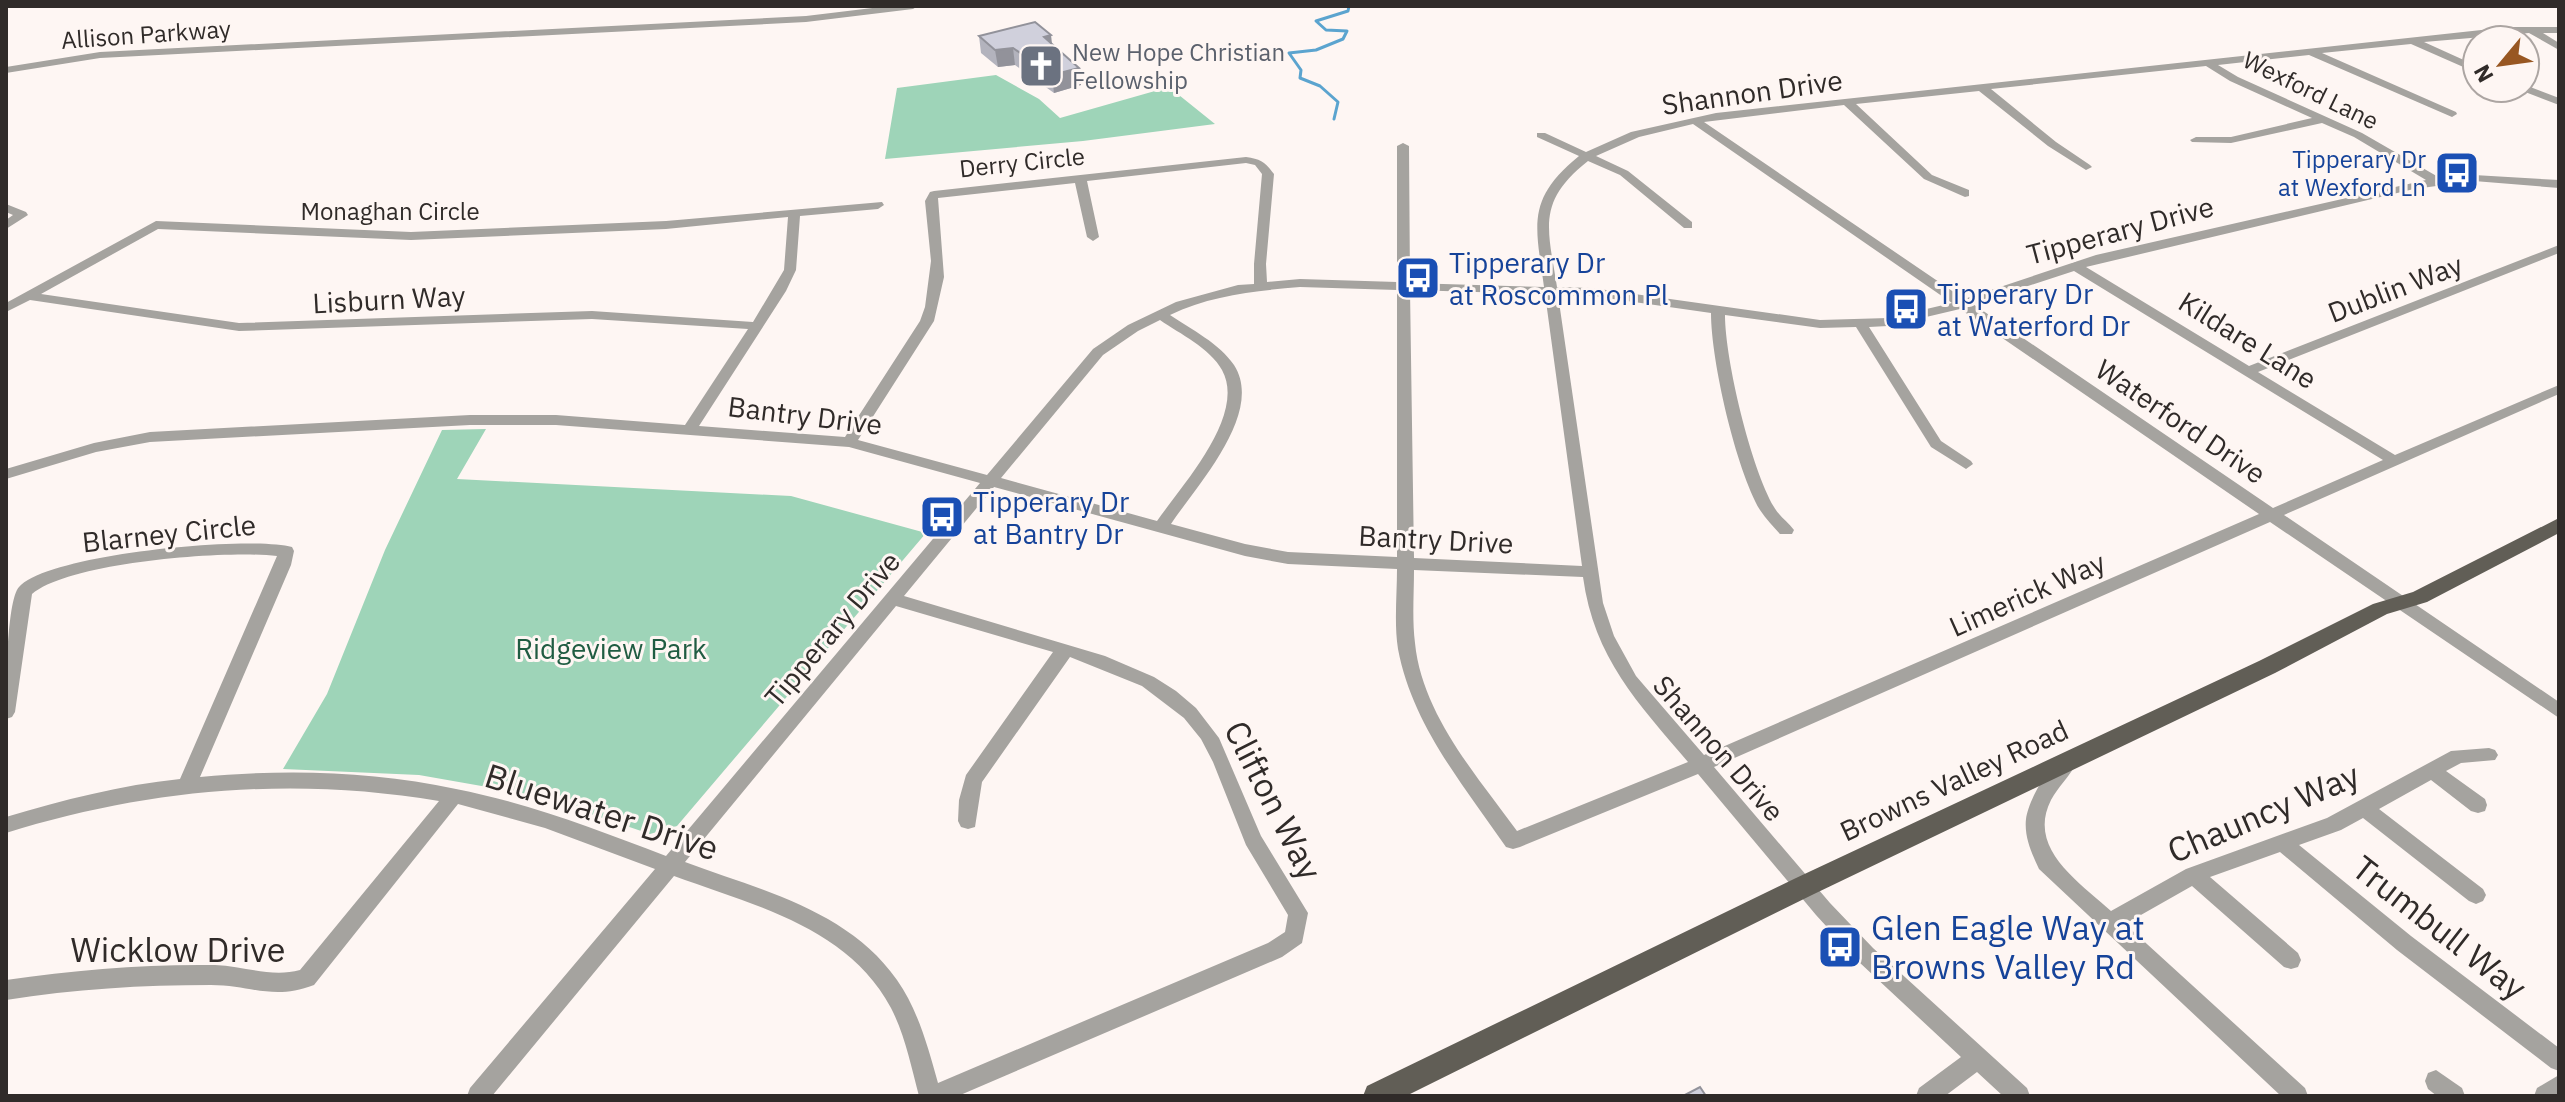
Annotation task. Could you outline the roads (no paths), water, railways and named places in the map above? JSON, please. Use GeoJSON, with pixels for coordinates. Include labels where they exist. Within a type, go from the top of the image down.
{"type":"FeatureCollection","features":[{"type":"Feature","properties":{"kind":"main road","name":"Browns Valley Road"},"geometry":{"type":"LineString","coordinates":[[1377,1096],[1805,886],[2399,602],[2420,597],[2559,525]]}},
{"type":"Feature","properties":{"kind":"street","name":"Allison Parkway"},"geometry":{"type":"LineString","coordinates":[[6,61],[69,49],[134,42],[844,6]]}},
{"type":"Feature","properties":{"kind":"street","name":"Allison Parkway"},"geometry":{"type":"LineString","coordinates":[[6,70],[100,55],[779,21],[852,16],[913,6]]}},
{"type":"Feature","properties":{"kind":"street","name":"Shannon Drive"},"geometry":{"type":"LineString","coordinates":[[2019,1096],[1866,955],[1630,681],[1606,636],[1589,572],[1541,220],[1546,195],[1564,170],[1586,156],[1617,142],[1695,121],[2461,35]]}},
{"type":"Feature","properties":{"kind":"street"},"geometry":{"type":"LineString","coordinates":[[2541,36],[2559,47]]}},
{"type":"Feature","properties":{"kind":"street"},"geometry":{"type":"LineString","coordinates":[[2412,40],[2461,63]]}},
{"type":"Feature","properties":{"kind":"street"},"geometry":{"type":"LineString","coordinates":[[2311,52],[2452,114]]}},
{"type":"Feature","properties":{"kind":"street","name":"Wexford Lane"},"geometry":{"type":"LineString","coordinates":[[2208,63],[2234,79],[2358,135],[2436,181]]}},
{"type":"Feature","properties":{"kind":"street"},"geometry":{"type":"LineString","coordinates":[[1981,87],[2086,167]]}},
{"type":"Feature","properties":{"kind":"street"},"geometry":{"type":"LineString","coordinates":[[1847,102],[1928,177],[1965,193]]}},
{"type":"Feature","properties":{"kind":"street"},"geometry":{"type":"LineString","coordinates":[[2196,140],[2231,140],[2323,119]]}},
{"type":"Feature","properties":{"kind":"street","name":"Waterford Drive"},"geometry":{"type":"LineString","coordinates":[[1695,121],[2559,711]]}},
{"type":"Feature","properties":{"kind":"street"},"geometry":{"type":"LineString","coordinates":[[1541,135],[1624,173],[1688,225]]}},
{"type":"Feature","properties":{"kind":"street"},"geometry":{"type":"LineString","coordinates":[[1403,146],[1405,563]]}},
{"type":"Feature","properties":{"kind":"street","name":"Derry Circle"},"geometry":{"type":"LineString","coordinates":[[849,442],[936,302],[938,284],[931,201],[934,195],[1246,160],[1259,162],[1268,174],[1261,285]]}},
{"type":"Feature","properties":{"kind":"street"},"geometry":{"type":"LineString","coordinates":[[1080,178],[1093,237]]}},
{"type":"Feature","properties":{"kind":"street","name":"Tipperary Drive"},"geometry":{"type":"LineString","coordinates":[[478,1096],[1098,352],[1114,338],[1160,314],[1209,296],[1261,285],[1404,286],[1636,297],[1795,322],[1861,325],[1962,304],[2075,266],[2436,181],[2505,178],[2552,183]]}},
{"type":"Feature","properties":{"kind":"street"},"geometry":{"type":"LineString","coordinates":[[2552,183],[2559,200]]}},
{"type":"Feature","properties":{"kind":"street","name":"Monaghan Circle"},"geometry":{"type":"LineString","coordinates":[[6,308],[156,225],[411,236],[666,225],[878,205]]}},
{"type":"Feature","properties":{"kind":"street"},"geometry":{"type":"LineString","coordinates":[[6,208],[22,215],[6,225]]}},
{"type":"Feature","properties":{"kind":"street"},"geometry":{"type":"LineString","coordinates":[[690,429],[790,270],[794,212]]}},
{"type":"Feature","properties":{"kind":"street","name":"Dublin Way"},"geometry":{"type":"LineString","coordinates":[[2248,371],[2559,249]]}},
{"type":"Feature","properties":{"kind":"street","name":"Kildare Lane"},"geometry":{"type":"LineString","coordinates":[[2075,266],[2393,460]]}},
{"type":"Feature","properties":{"kind":"street","name":"Lisburn Way"},"geometry":{"type":"LineString","coordinates":[[27,296],[239,327],[592,315],[756,326]]}},
{"type":"Feature","properties":{"kind":"street"},"geometry":{"type":"LineString","coordinates":[[1718,310],[1718,342],[1756,484],[1767,510],[1786,530]]}},
{"type":"Feature","properties":{"kind":"street"},"geometry":{"type":"LineString","coordinates":[[1160,314],[1220,359],[1229,368],[1237,389],[1235,412],[1221,438],[1160,528]]}},
{"type":"Feature","properties":{"kind":"street"},"geometry":{"type":"LineString","coordinates":[[1861,325],[1936,444],[1966,464]]}},
{"type":"Feature","properties":{"kind":"street","name":"Limerick Way"},"geometry":{"type":"LineString","coordinates":[[1405,563],[1406,645],[1412,678],[1426,715],[1513,841],[1700,765],[2559,389]]}},
{"type":"Feature","properties":{"kind":"street","name":"Bantry Drive"},"geometry":{"type":"LineString","coordinates":[[6,474],[94,448],[195,433],[541,420],[690,429],[849,442],[992,479],[1160,528],[1288,558],[1589,572]]}},
{"type":"Feature","properties":{"kind":"street","name":"Blarney Circle"},"geometry":{"type":"LineString","coordinates":[[6,712],[24,591],[40,579],[74,569],[172,554],[269,547],[286,551],[186,787]]}},
{"type":"Feature","properties":{"kind":"street","name":"Clifton Way"},"geometry":{"type":"LineString","coordinates":[[894,599],[1110,664],[1150,682],[1177,701],[1206,731],[1221,757],[1241,813],[1268,870],[1298,913],[1295,937],[1275,950],[931,1096]]}},
{"type":"Feature","properties":{"kind":"street"},"geometry":{"type":"LineString","coordinates":[[968,821],[968,800],[973,780],[1064,650]]}},
{"type":"Feature","properties":{"kind":"street","name":"Chauncy Way"},"geometry":{"type":"LineString","coordinates":[[2110,922],[2193,875],[2334,824],[2458,756],[2489,755]]}},
{"type":"Feature","properties":{"kind":"street"},"geometry":{"type":"LineString","coordinates":[[2068,762],[2042,793],[2034,813],[2038,847],[2046,863],[2297,1096]]}},
{"type":"Feature","properties":{"kind":"street"},"geometry":{"type":"LineString","coordinates":[[2431,770],[2478,805]]}},
{"type":"Feature","properties":{"kind":"street","name":"Bluewater Drive"},"geometry":{"type":"LineString","coordinates":[[6,825],[94,801],[186,787],[282,782],[364,784],[454,796],[576,828],[805,915],[846,942],[881,975],[909,1024],[931,1096]]}},
{"type":"Feature","properties":{"kind":"street","name":"Wicklow Drive"},"geometry":{"type":"LineString","coordinates":[[6,990],[126,975],[222,975],[281,987],[307,978],[454,796]]}},
{"type":"Feature","properties":{"kind":"street"},"geometry":{"type":"LineString","coordinates":[[2363,807],[2476,895]]}},
{"type":"Feature","properties":{"kind":"street","name":"Trumbull Way"},"geometry":{"type":"LineString","coordinates":[[2283,843],[2404,943],[2559,1061]]}},
{"type":"Feature","properties":{"kind":"street"},"geometry":{"type":"LineString","coordinates":[[2193,875],[2291,960]]}},
{"type":"Feature","properties":{"kind":"street"},"geometry":{"type":"LineString","coordinates":[[1927,1096],[1978,1058]]}},
{"type":"Feature","properties":{"kind":"street"},"geometry":{"type":"LineString","coordinates":[[2436,1081],[2454,1096]]}},
{"type":"Feature","properties":{"kind":"street"},"geometry":{"type":"LineString","coordinates":[[2545,1096],[2559,1086]]}},
{"type":"Feature","properties":{"kind":"waterway"},"geometry":{"type":"LineString","coordinates":[[1334,119],[1338,102],[1320,86],[1300,78],[1301,70],[1289,53],[1316,50],[1343,39],[1347,31],[1326,30],[1316,21],[1348,11],[1349,6]]}},
{"type":"Feature","properties":{"kind":"place","name":"New Hope Christian Fellowship"},"geometry":{"type":"Point","coordinates":[1041,66]}},
{"type":"Feature","properties":{"kind":"place","name":"Tipperary Dr at Wexford Ln"},"geometry":{"type":"Point","coordinates":[2457,173]}},
{"type":"Feature","properties":{"kind":"place","name":"Tipperary Dr at Roscommon Pl"},"geometry":{"type":"Point","coordinates":[1418,278]}},
{"type":"Feature","properties":{"kind":"place","name":"Tipperary Dr at Waterford Dr"},"geometry":{"type":"Point","coordinates":[1906,309]}},
{"type":"Feature","properties":{"kind":"place","name":"Tipperary Dr at Bantry Dr"},"geometry":{"type":"Point","coordinates":[942,517]}},
{"type":"Feature","properties":{"kind":"place","name":"Glen Eagle Way at Browns Valley Rd"},"geometry":{"type":"Point","coordinates":[1840,947]}},
{"type":"Feature","properties":{"kind":"park label","name":"Ridgeview Park"},"geometry":{"type":"Point","coordinates":[611,648]}}]}
